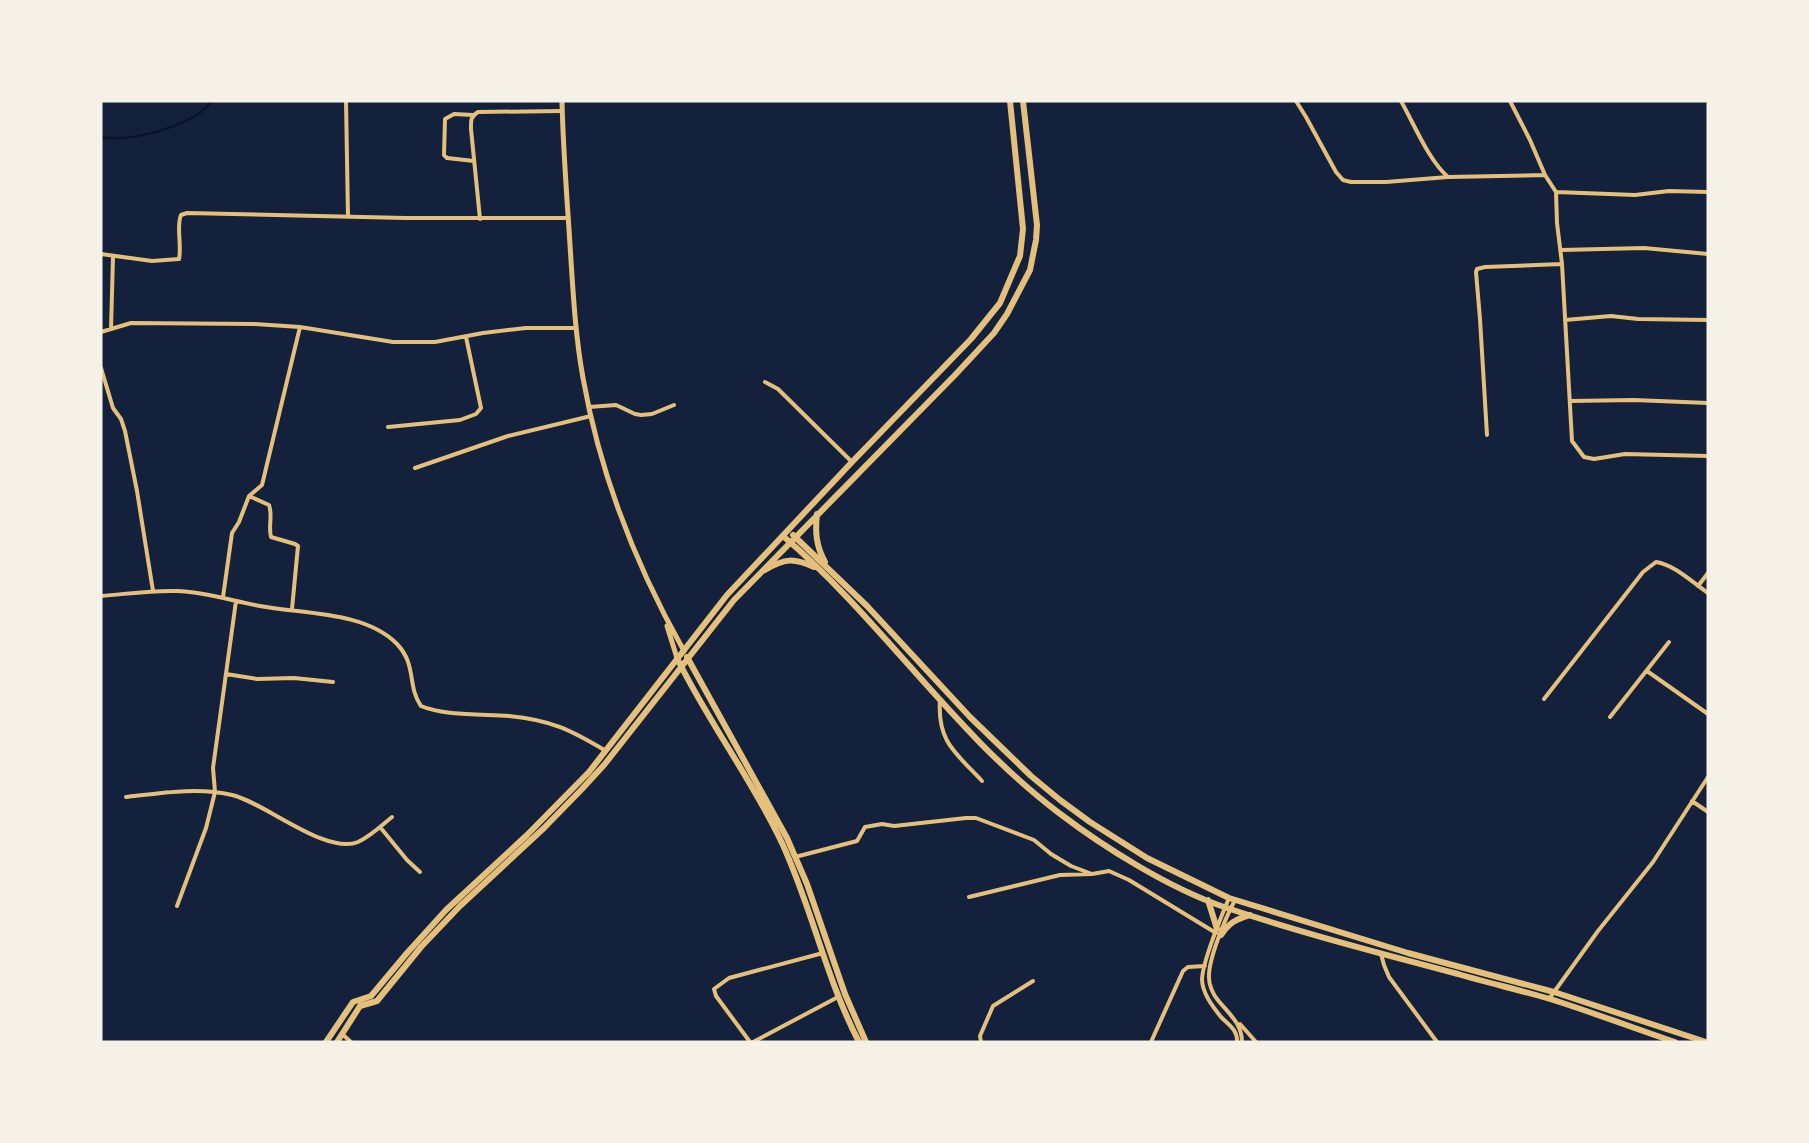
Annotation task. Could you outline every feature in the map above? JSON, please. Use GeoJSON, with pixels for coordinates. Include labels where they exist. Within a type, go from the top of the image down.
{"type":"FeatureCollection","features":[{"type":"Feature","properties":{"kind":"main road"},"geometry":{"type":"LineString","coordinates":[[326,1042],[353,1002],[374,998],[407,953],[446,910],[527,836],[589,772],[727,595],[971,339],[1000,303],[1020,256],[1023,229],[1010,101]]}},
{"type":"Feature","properties":{"kind":"main road"},"geometry":{"type":"LineString","coordinates":[[337,1042],[360,1006],[374,998],[460,906],[544,828],[604,765],[734,600],[994,333],[1007,314],[1030,270],[1036,240],[1037,225],[1023,101]]}},
{"type":"Feature","properties":{"kind":"main road"},"geometry":{"type":"LineString","coordinates":[[817,514],[816,536],[826,566]]}},
{"type":"Feature","properties":{"kind":"main road"},"geometry":{"type":"LineString","coordinates":[[788,529],[792,539],[940,700],[1026,786],[1088,834],[1147,870],[1228,908],[1381,954],[1549,999],[1675,1042]]}},
{"type":"Feature","properties":{"kind":"main road"},"geometry":{"type":"LineString","coordinates":[[783,536],[792,539],[826,566],[867,606],[970,717],[1031,776],[1060,800],[1147,858],[1232,899],[1283,916],[1408,953],[1554,992],[1706,1042]]}},
{"type":"Feature","properties":{"kind":"main road"},"geometry":{"type":"LineString","coordinates":[[760,574],[780,562],[790,560],[800,560],[820,570]]}},
{"type":"Feature","properties":{"kind":"main road"},"geometry":{"type":"LineString","coordinates":[[684,650],[778,820],[796,857],[845,994],[866,1042]]}},
{"type":"Feature","properties":{"kind":"main road"},"geometry":{"type":"LineString","coordinates":[[677,658],[745,775],[781,842],[801,888],[838,997],[859,1042]]}},
{"type":"Feature","properties":{"kind":"main road"},"geometry":{"type":"LineString","coordinates":[[1208,900],[1218,932],[1233,921],[1251,915]]}},
{"type":"Feature","properties":{"kind":"street"},"geometry":{"type":"LineString","coordinates":[[346,101],[348,217]]}},
{"type":"Feature","properties":{"kind":"street"},"geometry":{"type":"LineString","coordinates":[[562,101],[576,328],[583,378],[591,416],[620,518],[664,616],[684,650]]}},
{"type":"Feature","properties":{"kind":"street"},"geometry":{"type":"LineString","coordinates":[[1296,101],[1342,180],[1351,182],[1386,182],[1448,177],[1545,175]]}},
{"type":"Feature","properties":{"kind":"street"},"geometry":{"type":"LineString","coordinates":[[1401,101],[1434,161],[1448,177]]}},
{"type":"Feature","properties":{"kind":"street"},"geometry":{"type":"LineString","coordinates":[[1510,101],[1545,175],[1556,192],[1572,441],[1584,457],[1594,459],[1625,454],[1708,456]]}},
{"type":"Feature","properties":{"kind":"street"},"geometry":{"type":"LineString","coordinates":[[474,161],[447,158],[444,155],[444,119],[454,114],[473,115],[478,112],[562,111]]}},
{"type":"Feature","properties":{"kind":"street"},"geometry":{"type":"LineString","coordinates":[[473,115],[470,121],[480,219]]}},
{"type":"Feature","properties":{"kind":"street"},"geometry":{"type":"LineString","coordinates":[[1556,192],[1635,196],[1669,191],[1708,192]]}},
{"type":"Feature","properties":{"kind":"street"},"geometry":{"type":"LineString","coordinates":[[101,254],[152,261],[179,258],[181,248],[179,220],[181,215],[187,214],[480,219],[568,218]]}},
{"type":"Feature","properties":{"kind":"street"},"geometry":{"type":"LineString","coordinates":[[1561,250],[1644,248],[1708,254]]}},
{"type":"Feature","properties":{"kind":"street"},"geometry":{"type":"LineString","coordinates":[[111,329],[113,257]]}},
{"type":"Feature","properties":{"kind":"street"},"geometry":{"type":"LineString","coordinates":[[1487,436],[1477,269],[1485,267],[1562,264]]}},
{"type":"Feature","properties":{"kind":"street"},"geometry":{"type":"LineString","coordinates":[[1565,320],[1611,316],[1708,320]]}},
{"type":"Feature","properties":{"kind":"street"},"geometry":{"type":"LineString","coordinates":[[101,332],[131,323],[238,324],[300,327],[393,342],[435,342],[483,333],[526,328],[576,328]]}},
{"type":"Feature","properties":{"kind":"street"},"geometry":{"type":"LineString","coordinates":[[223,597],[232,534],[249,496],[262,485],[300,327]]}},
{"type":"Feature","properties":{"kind":"street"},"geometry":{"type":"LineString","coordinates":[[388,427],[460,420],[476,414],[481,408],[466,337]]}},
{"type":"Feature","properties":{"kind":"street"},"geometry":{"type":"LineString","coordinates":[[101,368],[113,408],[121,419],[125,431],[153,591]]}},
{"type":"Feature","properties":{"kind":"street"},"geometry":{"type":"LineString","coordinates":[[765,382],[778,389],[852,462]]}},
{"type":"Feature","properties":{"kind":"street"},"geometry":{"type":"LineString","coordinates":[[1570,401],[1634,400],[1708,403]]}},
{"type":"Feature","properties":{"kind":"street"},"geometry":{"type":"LineString","coordinates":[[590,407],[616,405],[641,415],[652,414],[674,405]]}},
{"type":"Feature","properties":{"kind":"street"},"geometry":{"type":"LineString","coordinates":[[414,468],[508,436],[591,416]]}},
{"type":"Feature","properties":{"kind":"street"},"geometry":{"type":"LineString","coordinates":[[249,496],[269,505],[272,515],[271,537],[298,546],[292,610]]}},
{"type":"Feature","properties":{"kind":"street"},"geometry":{"type":"LineString","coordinates":[[1544,699],[1643,572],[1656,562],[1664,563],[1708,593]]}},
{"type":"Feature","properties":{"kind":"street"},"geometry":{"type":"LineString","coordinates":[[1698,586],[1708,573]]}},
{"type":"Feature","properties":{"kind":"street"},"geometry":{"type":"LineString","coordinates":[[101,596],[153,591],[200,592],[262,606],[345,619],[376,628],[396,643],[408,658],[416,699],[421,706],[439,711],[548,722],[566,728],[606,751]]}},
{"type":"Feature","properties":{"kind":"street"},"geometry":{"type":"LineString","coordinates":[[177,906],[206,828],[215,792],[213,768],[236,601]]}},
{"type":"Feature","properties":{"kind":"street"},"geometry":{"type":"LineString","coordinates":[[664,616],[677,658]]}},
{"type":"Feature","properties":{"kind":"street"},"geometry":{"type":"LineString","coordinates":[[1610,717],[1669,642]]}},
{"type":"Feature","properties":{"kind":"street"},"geometry":{"type":"LineString","coordinates":[[1647,671],[1708,714]]}},
{"type":"Feature","properties":{"kind":"street"},"geometry":{"type":"LineString","coordinates":[[226,674],[257,679],[294,678],[333,682]]}},
{"type":"Feature","properties":{"kind":"street"},"geometry":{"type":"LineString","coordinates":[[940,700],[940,724],[946,740],[982,781]]}},
{"type":"Feature","properties":{"kind":"street"},"geometry":{"type":"LineString","coordinates":[[1549,999],[1598,931],[1652,862],[1708,777]]}},
{"type":"Feature","properties":{"kind":"street"},"geometry":{"type":"LineString","coordinates":[[126,797],[176,792],[215,792],[234,796],[251,802],[310,834],[342,844],[357,842],[392,817]]}},
{"type":"Feature","properties":{"kind":"street"},"geometry":{"type":"LineString","coordinates":[[1692,801],[1708,812]]}},
{"type":"Feature","properties":{"kind":"street"},"geometry":{"type":"LineString","coordinates":[[796,857],[857,841],[865,826],[882,824],[894,826],[976,818],[1012,830],[1034,840],[1051,854],[1071,866],[1092,874]]}},
{"type":"Feature","properties":{"kind":"street"},"geometry":{"type":"LineString","coordinates":[[380,827],[407,860],[420,872]]}},
{"type":"Feature","properties":{"kind":"street"},"geometry":{"type":"LineString","coordinates":[[969,897],[1060,875],[1092,874],[1109,871],[1129,880],[1218,932]]}},
{"type":"Feature","properties":{"kind":"street"},"geometry":{"type":"LineString","coordinates":[[1232,899],[1205,966],[1202,980],[1206,994],[1221,1016],[1234,1030],[1237,1042]]}},
{"type":"Feature","properties":{"kind":"street"},"geometry":{"type":"LineString","coordinates":[[1218,932],[1208,978],[1215,997],[1256,1042]]}},
{"type":"Feature","properties":{"kind":"street"},"geometry":{"type":"LineString","coordinates":[[823,953],[729,978],[714,989],[716,996],[752,1042],[838,997]]}},
{"type":"Feature","properties":{"kind":"street"},"geometry":{"type":"LineString","coordinates":[[1381,954],[1389,976],[1437,1042]]}},
{"type":"Feature","properties":{"kind":"street"},"geometry":{"type":"LineString","coordinates":[[1151,1042],[1183,971],[1188,967],[1205,966]]}},
{"type":"Feature","properties":{"kind":"street"},"geometry":{"type":"LineString","coordinates":[[981,1042],[980,1036],[993,1006],[1033,981]]}},
{"type":"Feature","properties":{"kind":"street"},"geometry":{"type":"LineString","coordinates":[[1236,1021],[1240,1028],[1242,1042]]}},
{"type":"Feature","properties":{"kind":"street"},"geometry":{"type":"LineString","coordinates":[[342,1034],[351,1042]]}},
{"type":"Feature","properties":{"kind":"waterway"},"geometry":{"type":"LineString","coordinates":[[101,137],[124,138],[162,130],[195,116],[213,101]]}}]}
